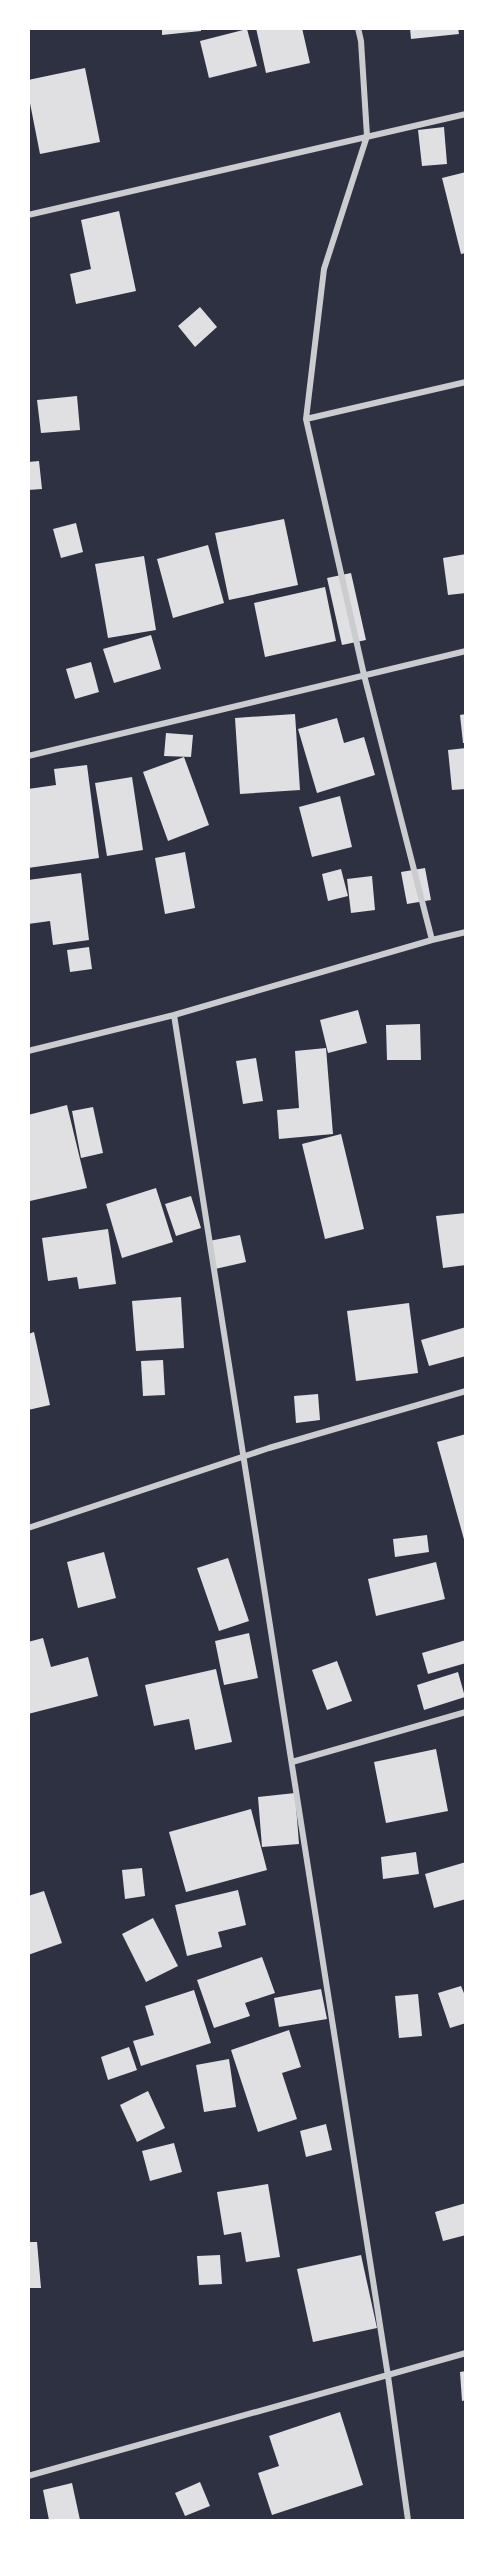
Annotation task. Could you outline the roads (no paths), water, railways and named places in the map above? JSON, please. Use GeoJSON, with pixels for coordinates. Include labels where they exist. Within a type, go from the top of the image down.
{"type":"FeatureCollection","features":[{"type":"Feature","properties":{"kind":"street"},"geometry":{"type":"LineString","coordinates":[[358,28],[362,41],[367,136],[324,269],[306,419],[364,675],[432,940]]}},
{"type":"Feature","properties":{"kind":"street"},"geometry":{"type":"LineString","coordinates":[[28,215],[465,114]]}},
{"type":"Feature","properties":{"kind":"street"},"geometry":{"type":"LineString","coordinates":[[306,419],[465,382]]}},
{"type":"Feature","properties":{"kind":"street"},"geometry":{"type":"LineString","coordinates":[[28,756],[465,651]]}},
{"type":"Feature","properties":{"kind":"street"},"geometry":{"type":"LineString","coordinates":[[28,1051],[174,1015],[465,932]]}},
{"type":"Feature","properties":{"kind":"street"},"geometry":{"type":"LineString","coordinates":[[174,1015],[388,2376],[408,2520]]}},
{"type":"Feature","properties":{"kind":"street"},"geometry":{"type":"LineString","coordinates":[[28,1528],[243,1456],[465,1391]]}},
{"type":"Feature","properties":{"kind":"street"},"geometry":{"type":"LineString","coordinates":[[292,1762],[465,1712]]}},
{"type":"Feature","properties":{"kind":"street"},"geometry":{"type":"LineString","coordinates":[[28,2476],[465,2353]]}}]}
